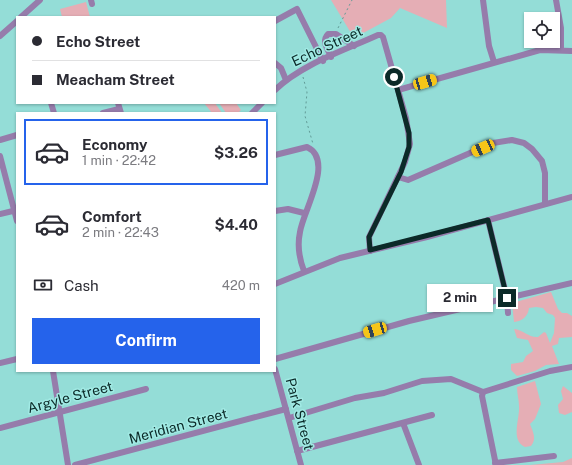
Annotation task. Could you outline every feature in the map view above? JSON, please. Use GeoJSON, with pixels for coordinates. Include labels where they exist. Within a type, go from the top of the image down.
{"type":"FeatureCollection","features":[{"type":"Feature","properties":{"kind":"street"},"geometry":{"type":"LineString","coordinates":[[25,16],[40,0]]}},
{"type":"Feature","properties":{"kind":"street"},"geometry":{"type":"LineString","coordinates":[[483,0],[489,46],[494,62]]}},
{"type":"Feature","properties":{"kind":"street"},"geometry":{"type":"LineString","coordinates":[[561,50],[561,28],[556,1],[564,0]]}},
{"type":"Feature","properties":{"kind":"street"},"geometry":{"type":"LineString","coordinates":[[276,20],[297,9],[323,60]]}},
{"type":"Feature","properties":{"kind":"street"},"geometry":{"type":"LineString","coordinates":[[0,36],[16,22]]}},
{"type":"Feature","properties":{"kind":"street"},"geometry":{"type":"LineString","coordinates":[[312,40],[320,36],[336,34],[354,46]]}},
{"type":"Feature","properties":{"kind":"street","name":"Echo Street"},"geometry":{"type":"LineString","coordinates":[[276,89],[286,80],[331,56],[378,35],[383,37],[398,90],[410,142],[408,154],[369,237],[370,250]]}},
{"type":"Feature","properties":{"kind":"street"},"geometry":{"type":"LineString","coordinates":[[326,36],[324,42],[331,56]]}},
{"type":"Feature","properties":{"kind":"street"},"geometry":{"type":"LineString","coordinates":[[398,90],[540,50],[572,51]]}},
{"type":"Feature","properties":{"kind":"street"},"geometry":{"type":"LineString","coordinates":[[276,64],[281,68],[286,80]]}},
{"type":"Feature","properties":{"kind":"street"},"geometry":{"type":"LineString","coordinates":[[253,112],[261,104]]}},
{"type":"Feature","properties":{"kind":"street"},"geometry":{"type":"LineString","coordinates":[[106,112],[119,108]]}},
{"type":"Feature","properties":{"kind":"street"},"geometry":{"type":"LineString","coordinates":[[0,140],[16,135]]}},
{"type":"Feature","properties":{"kind":"street"},"geometry":{"type":"LineString","coordinates":[[398,177],[408,180],[493,143],[512,140],[524,143],[532,149],[542,161],[545,173],[545,204]]}},
{"type":"Feature","properties":{"kind":"street"},"geometry":{"type":"LineString","coordinates":[[276,155],[304,147],[313,152],[319,165],[318,174],[304,214],[298,243],[304,271]]}},
{"type":"Feature","properties":{"kind":"street"},"geometry":{"type":"LineString","coordinates":[[0,156],[16,210],[0,214]]}},
{"type":"Feature","properties":{"kind":"street"},"geometry":{"type":"LineString","coordinates":[[276,284],[331,261],[572,197]]}},
{"type":"Feature","properties":{"kind":"street"},"geometry":{"type":"LineString","coordinates":[[276,211],[288,209],[304,214]]}},
{"type":"Feature","properties":{"kind":"street"},"geometry":{"type":"LineString","coordinates":[[488,220],[507,298],[508,313]]}},
{"type":"Feature","properties":{"kind":"street"},"geometry":{"type":"LineString","coordinates":[[276,359],[404,322],[572,283]]}},
{"type":"Feature","properties":{"kind":"street"},"geometry":{"type":"LineString","coordinates":[[0,363],[16,359]]}},
{"type":"Feature","properties":{"kind":"street"},"geometry":{"type":"LineString","coordinates":[[288,418],[355,398],[422,381],[449,378],[483,392],[547,372],[572,368]]}},
{"type":"Feature","properties":{"kind":"street"},"geometry":{"type":"LineString","coordinates":[[54,372],[68,465]]}},
{"type":"Feature","properties":{"kind":"street","name":"Park Street"},"geometry":{"type":"LineString","coordinates":[[276,372],[301,465]]}},
{"type":"Feature","properties":{"kind":"street","name":"Argyle Street"},"geometry":{"type":"LineString","coordinates":[[0,428],[146,389]]}},
{"type":"Feature","properties":{"kind":"street"},"geometry":{"type":"LineString","coordinates":[[483,392],[482,396],[496,464],[554,456]]}},
{"type":"Feature","properties":{"kind":"street","name":"Meridian Street"},"geometry":{"type":"LineString","coordinates":[[75,465],[286,409]]}},
{"type":"Feature","properties":{"kind":"street"},"geometry":{"type":"LineString","coordinates":[[297,451],[432,415]]}},
{"type":"Feature","properties":{"kind":"street"},"geometry":{"type":"LineString","coordinates":[[403,423],[419,465]]}},
{"type":"Feature","properties":{"kind":"path"},"geometry":{"type":"LineString","coordinates":[[336,34],[352,0]]}},
{"type":"Feature","properties":{"kind":"path"},"geometry":{"type":"LineString","coordinates":[[300,72],[307,92],[305,116],[312,138],[313,152]]}},
{"type":"Feature","properties":{"kind":"shaded area"},"geometry":{"type":"Polygon","coordinates":[[[331,0],[446,0],[447,28],[400,8],[391,18],[354,38],[331,0]]]}},
{"type":"Feature","properties":{"kind":"shaded area"},"geometry":{"type":"Polygon","coordinates":[[[86,2],[90,16],[62,16],[60,9],[86,2]]]}},
{"type":"Feature","properties":{"kind":"shaded area"},"geometry":{"type":"Polygon","coordinates":[[[205,104],[216,104],[221,112],[211,112],[205,104]]]}},
{"type":"Feature","properties":{"kind":"shaded area"},"geometry":{"type":"Polygon","coordinates":[[[220,104],[237,104],[241,110],[239,112],[225,112],[220,104]]]}},
{"type":"Feature","properties":{"kind":"shaded area"},"geometry":{"type":"Polygon","coordinates":[[[551,292],[558,309],[562,313],[567,313],[572,316],[572,337],[559,338],[558,344],[552,346],[559,364],[546,365],[535,371],[517,376],[511,370],[511,364],[523,362],[526,356],[533,351],[528,340],[517,338],[514,329],[535,337],[538,337],[544,332],[546,333],[550,343],[554,333],[555,318],[553,315],[547,313],[543,308],[536,307],[529,308],[524,318],[520,321],[514,322],[512,303],[551,292]]]}},
{"type":"Feature","properties":{"kind":"shaded area"},"geometry":{"type":"Polygon","coordinates":[[[535,381],[541,404],[535,419],[530,424],[534,435],[534,441],[531,446],[525,447],[520,444],[517,434],[519,406],[517,387],[535,381]]]}},
{"type":"Feature","properties":{"kind":"shaded area"},"geometry":{"type":"Polygon","coordinates":[[[563,386],[572,393],[572,412],[565,415],[559,413],[558,405],[563,399],[561,391],[563,386]]]}},
{"type":"Feature","properties":{"kind":"shaded area"},"geometry":{"type":"Polygon","coordinates":[[[572,458],[572,465],[530,465],[563,462],[572,458]]]}},
{"type":"Feature","properties":{"kind":"route"},"geometry":{"type":"LineString","coordinates":[[394,77],[406,118],[410,142],[408,154],[401,172],[369,237],[368,242],[370,250],[415,240],[488,220],[507,298]]}}]}
